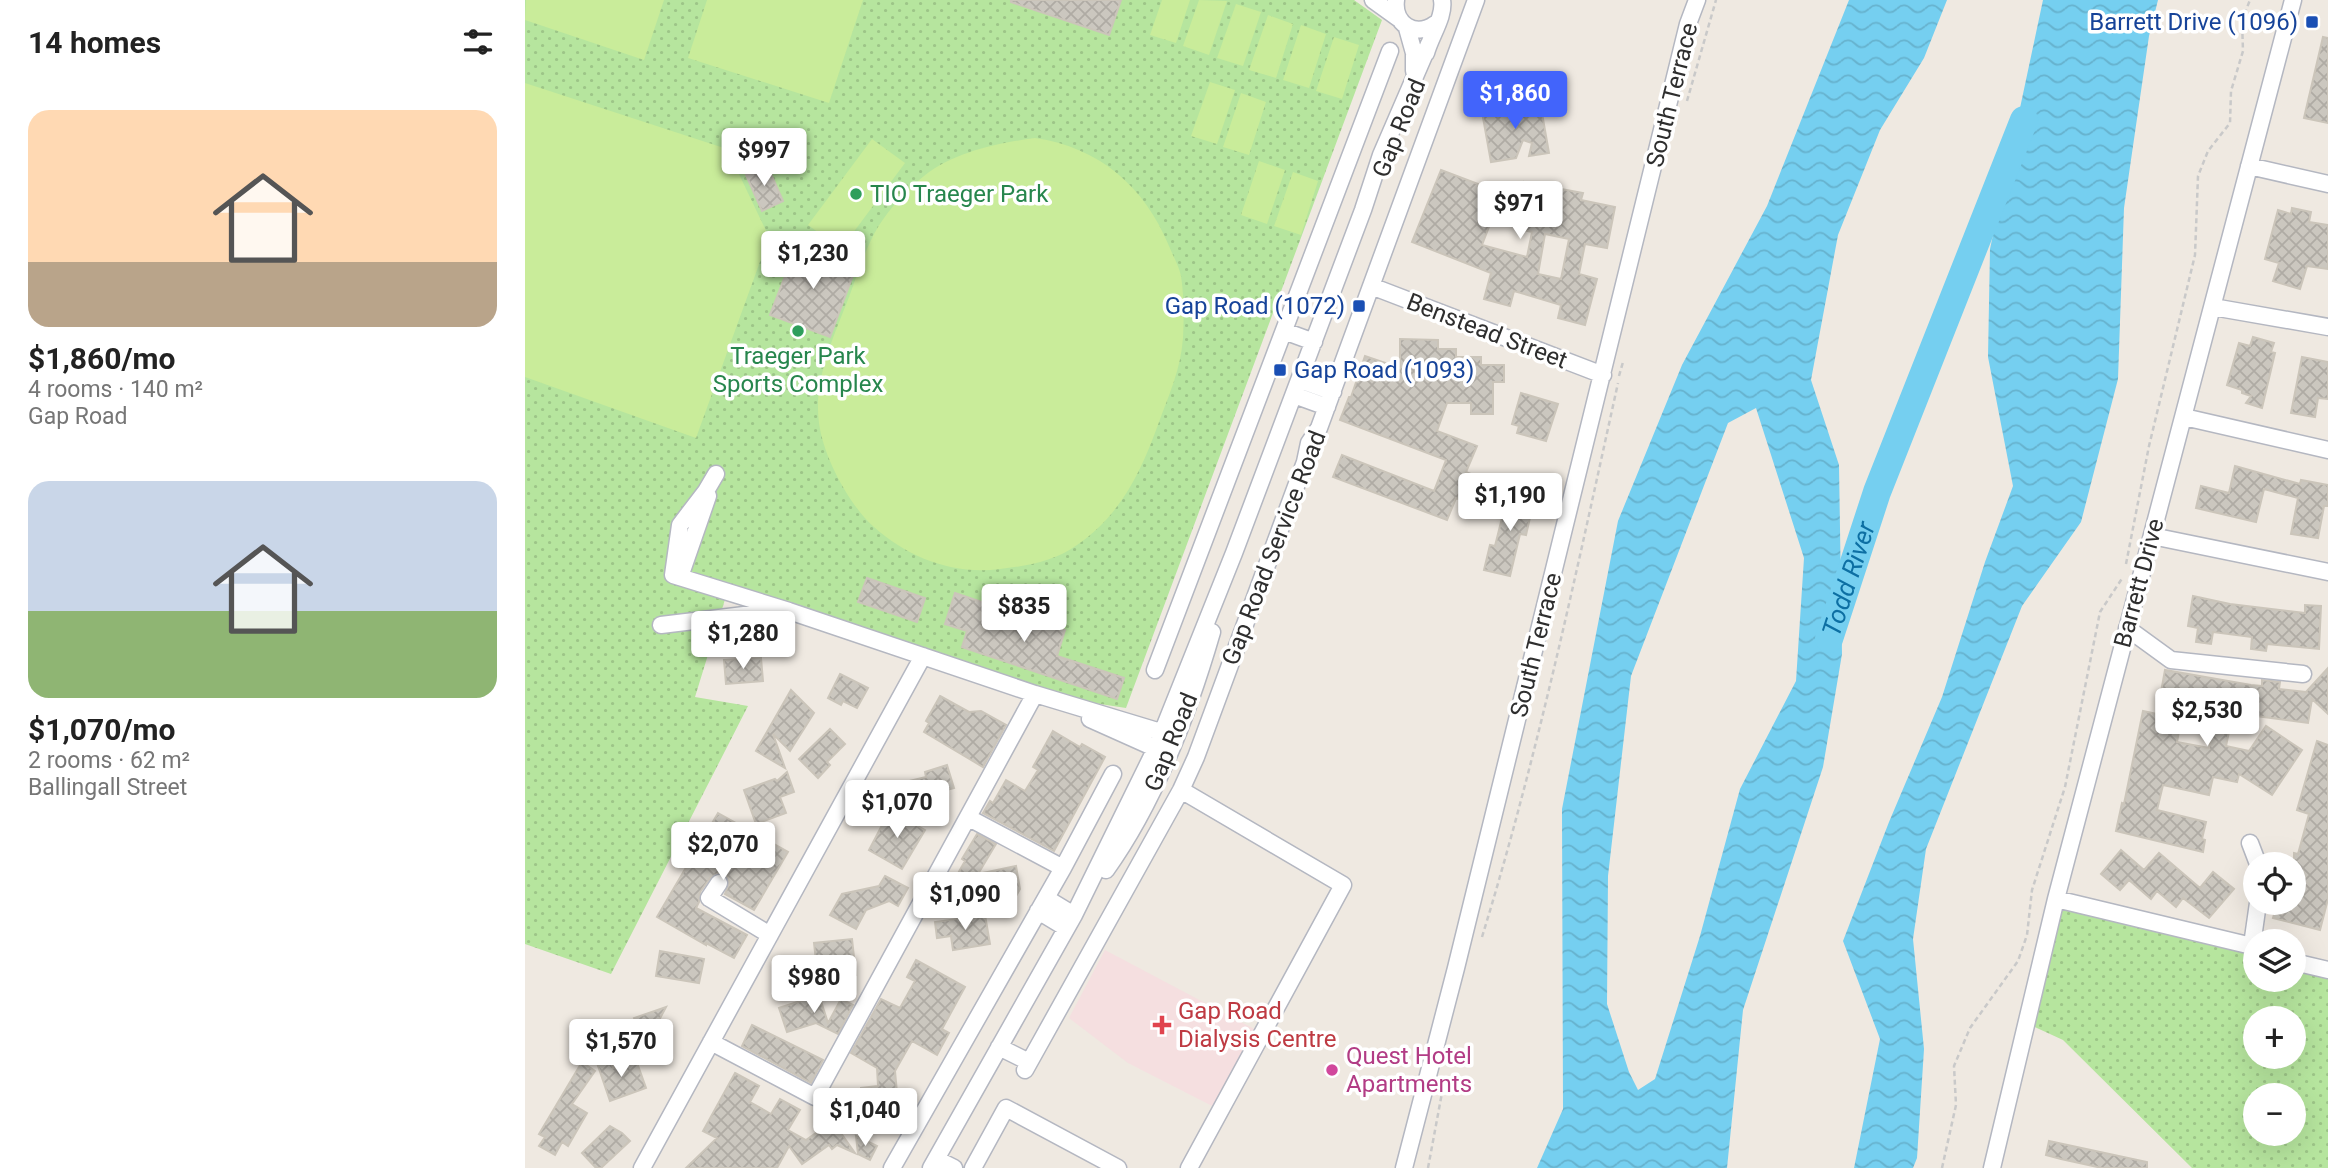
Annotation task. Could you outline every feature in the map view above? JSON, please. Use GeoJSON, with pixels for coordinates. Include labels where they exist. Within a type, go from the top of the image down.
{"type":"FeatureCollection","features":[{"type":"Feature","properties":{"kind":"street"},"geometry":{"type":"LineString","coordinates":[[1373,0],[1403,23],[1422,31],[1435,24]]}},
{"type":"Feature","properties":{"kind":"street"},"geometry":{"type":"LineString","coordinates":[[1396,0],[1396,11],[1414,52],[1413,77]]}},
{"type":"Feature","properties":{"kind":"street","name":"Gap Road"},"geometry":{"type":"LineString","coordinates":[[1363,210],[1391,160],[1421,76],[1435,24],[1443,11],[1442,0]]}},
{"type":"Feature","properties":{"kind":"street","name":"Gap Road Service Road"},"geometry":{"type":"LineString","coordinates":[[999,1047],[1027,1066],[1181,790],[1196,757],[1305,462],[1307,450],[1330,399],[1476,0]]}},
{"type":"Feature","properties":{"kind":"street","name":"South Terrace"},"geometry":{"type":"LineString","coordinates":[[1404,1168],[1603,376],[1688,24],[1697,0]]}},
{"type":"Feature","properties":{"kind":"street","name":"Barrett Drive"},"geometry":{"type":"LineString","coordinates":[[1992,1168],[2056,899],[2293,0]]}},
{"type":"Feature","properties":{"kind":"street","name":"Gap Road"},"geometry":{"type":"LineString","coordinates":[[934,1163],[1070,922],[1123,846],[1141,813],[1381,155],[1429,44]]}},
{"type":"Feature","properties":{"kind":"street"},"geometry":{"type":"LineString","coordinates":[[1155,670],[1390,51]]}},
{"type":"Feature","properties":{"kind":"street"},"geometry":{"type":"LineString","coordinates":[[2249,166],[2328,184]]}},
{"type":"Feature","properties":{"kind":"street","name":"Benstead Street"},"geometry":{"type":"LineString","coordinates":[[1370,286],[1603,376]]}},
{"type":"Feature","properties":{"kind":"street"},"geometry":{"type":"LineString","coordinates":[[2213,307],[2328,327]]}},
{"type":"Feature","properties":{"kind":"street"},"geometry":{"type":"LineString","coordinates":[[1284,331],[1314,342]]}},
{"type":"Feature","properties":{"kind":"street","name":"Gap Road Service Road"},"geometry":{"type":"LineString","coordinates":[[1297,387],[1330,399]]}},
{"type":"Feature","properties":{"kind":"street"},"geometry":{"type":"LineString","coordinates":[[2184,416],[2328,450]]}},
{"type":"Feature","properties":{"kind":"street"},"geometry":{"type":"LineString","coordinates":[[716,474],[677,576],[680,525],[716,474]]}},
{"type":"Feature","properties":{"kind":"street"},"geometry":{"type":"LineString","coordinates":[[2152,536],[2328,572]]}},
{"type":"Feature","properties":{"kind":"street"},"geometry":{"type":"LineString","coordinates":[[677,576],[1035,694],[1168,734]]}},
{"type":"Feature","properties":{"kind":"street"},"geometry":{"type":"LineString","coordinates":[[661,625],[750,612],[789,611]]}},
{"type":"Feature","properties":{"kind":"street"},"geometry":{"type":"LineString","coordinates":[[2127,628],[2171,660],[2303,674]]}},
{"type":"Feature","properties":{"kind":"street"},"geometry":{"type":"LineString","coordinates":[[642,1168],[923,656]]}},
{"type":"Feature","properties":{"kind":"street"},"geometry":{"type":"LineString","coordinates":[[1035,694],[1162,751]]}},
{"type":"Feature","properties":{"kind":"street"},"geometry":{"type":"LineString","coordinates":[[711,1042],[815,1097],[1035,694]]}},
{"type":"Feature","properties":{"kind":"street"},"geometry":{"type":"LineString","coordinates":[[892,1168],[1113,774]]}},
{"type":"Feature","properties":{"kind":"street"},"geometry":{"type":"LineString","coordinates":[[1181,790],[1343,884],[1189,1168]]}},
{"type":"Feature","properties":{"kind":"street"},"geometry":{"type":"LineString","coordinates":[[969,818],[1063,867]]}},
{"type":"Feature","properties":{"kind":"street"},"geometry":{"type":"LineString","coordinates":[[2250,843],[2253,852]]}},
{"type":"Feature","properties":{"kind":"street"},"geometry":{"type":"LineString","coordinates":[[719,883],[709,898],[770,935]]}},
{"type":"Feature","properties":{"kind":"street"},"geometry":{"type":"LineString","coordinates":[[2056,899],[2243,943]]}},
{"type":"Feature","properties":{"kind":"street"},"geometry":{"type":"LineString","coordinates":[[1042,904],[1070,922]]}},
{"type":"Feature","properties":{"kind":"street"},"geometry":{"type":"LineString","coordinates":[[2306,965],[2328,970]]}},
{"type":"Feature","properties":{"kind":"street"},"geometry":{"type":"LineString","coordinates":[[972,1168],[1006,1108],[1118,1168]]}},
{"type":"Feature","properties":{"kind":"street"},"geometry":{"type":"LineString","coordinates":[[934,1163],[954,1168]]}},
{"type":"Feature","properties":{"kind":"path"},"geometry":{"type":"LineString","coordinates":[[1685,106],[1716,0]]}},
{"type":"Feature","properties":{"kind":"path"},"geometry":{"type":"LineString","coordinates":[[1942,1168],[1956,1105],[1954,1066],[1970,1028],[2018,961],[2027,935],[2032,890],[2065,787],[2100,612],[2124,575],[2149,446],[2195,255],[2198,176],[2208,150],[2230,122],[2231,91],[2243,51],[2242,20],[2250,0]]}},
{"type":"Feature","properties":{"kind":"path"},"geometry":{"type":"LineString","coordinates":[[1481,940],[1515,825],[1563,632],[1626,351]]}},
{"type":"Feature","properties":{"kind":"path"},"geometry":{"type":"LineString","coordinates":[[1428,1168],[1445,1079]]}},
{"type":"Feature","properties":{"kind":"shaded area","name":"Gap Road Dialysis Centre"},"geometry":{"type":"Polygon","coordinates":[[[1105,950],[1260,1032],[1218,1109],[1128,1063],[1069,1018],[1105,950]]]}},
{"type":"Feature","properties":{"kind":"green space"},"geometry":{"type":"Polygon","coordinates":[[[525,0],[1354,0],[1382,20],[1126,708],[1035,694],[727,593],[695,697],[748,706],[611,974],[525,944],[525,0]]]}},
{"type":"Feature","properties":{"kind":"green space"},"geometry":{"type":"Polygon","coordinates":[[[526,0],[664,0],[644,60],[525,20],[526,0]]]}},
{"type":"Feature","properties":{"kind":"green space"},"geometry":{"type":"Polygon","coordinates":[[[707,0],[863,0],[829,103],[688,58],[707,0]]]}},
{"type":"Feature","properties":{"kind":"green space"},"geometry":{"type":"Polygon","coordinates":[[[1162,0],[1190,0],[1176,43],[1150,35],[1162,0]]]}},
{"type":"Feature","properties":{"kind":"green space"},"geometry":{"type":"Polygon","coordinates":[[[1199,0],[1227,1],[1209,55],[1183,46],[1199,0]]]}},
{"type":"Feature","properties":{"kind":"green space"},"geometry":{"type":"Polygon","coordinates":[[[1236,4],[1261,12],[1243,66],[1217,58],[1236,4]]]}},
{"type":"Feature","properties":{"kind":"green space"},"geometry":{"type":"Polygon","coordinates":[[[1268,15],[1293,24],[1276,78],[1249,70],[1268,15]]]}},
{"type":"Feature","properties":{"kind":"green space"},"geometry":{"type":"Polygon","coordinates":[[[1301,25],[1326,34],[1309,88],[1283,80],[1301,25]]]}},
{"type":"Feature","properties":{"kind":"green space"},"geometry":{"type":"Polygon","coordinates":[[[1334,37],[1359,45],[1342,99],[1316,91],[1334,37]]]}},
{"type":"Feature","properties":{"kind":"green space"},"geometry":{"type":"Polygon","coordinates":[[[1210,82],[1235,90],[1217,144],[1191,136],[1210,82]]]}},
{"type":"Feature","properties":{"kind":"green space"},"geometry":{"type":"Polygon","coordinates":[[[525,83],[727,149],[769,237],[696,438],[525,377],[525,83]]]}},
{"type":"Feature","properties":{"kind":"green space"},"geometry":{"type":"Polygon","coordinates":[[[1241,93],[1266,102],[1249,155],[1223,147],[1241,93]]]}},
{"type":"Feature","properties":{"kind":"green space","name":"TIO Traeger Park"},"geometry":{"type":"Polygon","coordinates":[[[1035,138],[1080,150],[1099,161],[1133,188],[1147,206],[1159,225],[1181,276],[1184,323],[1180,360],[1167,402],[1137,474],[1118,506],[1092,533],[1059,555],[1030,564],[983,570],[949,567],[917,555],[888,538],[855,506],[832,465],[821,436],[818,407],[822,375],[831,343],[869,244],[878,227],[899,200],[924,176],[949,161],[992,146],[1035,138]]]}},
{"type":"Feature","properties":{"kind":"green space","name":"TIO Traeger Park"},"geometry":{"type":"Polygon","coordinates":[[[872,139],[905,163],[841,249],[808,225],[872,139]]]}},
{"type":"Feature","properties":{"kind":"green space"},"geometry":{"type":"Polygon","coordinates":[[[1259,161],[1285,170],[1267,224],[1241,215],[1259,161]]]}},
{"type":"Feature","properties":{"kind":"green space"},"geometry":{"type":"Polygon","coordinates":[[[1293,172],[1318,181],[1301,235],[1274,226],[1293,172]]]}},
{"type":"Feature","properties":{"kind":"green space"},"geometry":{"type":"Polygon","coordinates":[[[2056,899],[2243,944],[2243,992],[2306,992],[2306,967],[2328,976],[2328,1168],[2192,1168],[2063,1040],[2026,1023],[2056,899]]]}},
{"type":"Feature","properties":{"kind":"water"},"geometry":{"type":"Polygon","coordinates":[[[1849,0],[1947,0],[1924,58],[1880,130],[1838,235],[1811,380],[1839,465],[1842,654],[1823,767],[1743,1010],[1727,1168],[1537,1168],[1563,1109],[1562,809],[1618,521],[1682,365],[1767,206],[1849,0]],[[1756,408],[1728,423],[1631,676],[1608,876],[1607,1004],[1629,1072],[1638,1090],[1655,1079],[1700,936],[1740,789],[1796,681],[1804,558],[1756,408]]]}},
{"type":"Feature","properties":{"kind":"water"},"geometry":{"type":"Polygon","coordinates":[[[2043,0],[2158,0],[2149,36],[2124,208],[2118,379],[2081,522],[2022,606],[1926,849],[1913,939],[1924,1049],[1917,1158],[1913,1168],[1854,1168],[1880,1039],[1843,941],[1889,822],[1942,697],[1985,562],[2013,486],[1988,357],[1990,249],[2043,0]]]}},
{"type":"Feature","properties":{"kind":"building"},"geometry":{"type":"Polygon","coordinates":[[[1011,0],[1121,0],[1109,35],[1011,0]]]}},
{"type":"Feature","properties":{"kind":"building"},"geometry":{"type":"Polygon","coordinates":[[[2323,37],[2328,38],[2328,123],[2304,118],[2323,37]]]}},
{"type":"Feature","properties":{"kind":"building"},"geometry":{"type":"Polygon","coordinates":[[[1540,102],[1549,153],[1529,156],[1532,143],[1523,140],[1516,158],[1491,162],[1482,112],[1540,102]]]}},
{"type":"Feature","properties":{"kind":"building"},"geometry":{"type":"Polygon","coordinates":[[[767,165],[783,201],[762,211],[746,175],[767,165]]]}},
{"type":"Feature","properties":{"kind":"building"},"geometry":{"type":"Polygon","coordinates":[[[1441,170],[1502,193],[1482,245],[1527,257],[1532,232],[1515,228],[1524,182],[1583,193],[1581,200],[1615,207],[1607,248],[1585,244],[1579,274],[1597,279],[1585,325],[1558,318],[1561,305],[1514,291],[1510,306],[1484,299],[1491,273],[1412,242],[1441,170]],[[1545,234],[1538,274],[1561,279],[1569,239],[1545,234]]]}},
{"type":"Feature","properties":{"kind":"building"},"geometry":{"type":"Polygon","coordinates":[[[2292,208],[2311,212],[2309,222],[2328,225],[2328,269],[2307,266],[2300,289],[2273,281],[2279,263],[2265,259],[2278,210],[2291,214],[2292,208]]]}},
{"type":"Feature","properties":{"kind":"building"},"geometry":{"type":"Polygon","coordinates":[[[797,245],[856,267],[830,337],[770,315],[797,245]]]}},
{"type":"Feature","properties":{"kind":"building"},"geometry":{"type":"Polygon","coordinates":[[[2253,337],[2274,343],[2271,352],[2275,353],[2262,408],[2246,403],[2251,396],[2227,385],[2239,343],[2250,346],[2253,337]]]}},
{"type":"Feature","properties":{"kind":"building"},"geometry":{"type":"Polygon","coordinates":[[[1400,339],[1438,340],[1438,349],[1456,349],[1456,357],[1481,357],[1481,365],[1504,365],[1504,382],[1493,382],[1493,414],[1471,414],[1471,403],[1447,403],[1437,431],[1477,446],[1466,472],[1471,474],[1462,500],[1456,498],[1447,520],[1333,477],[1342,455],[1434,491],[1446,460],[1340,420],[1365,356],[1400,368],[1400,339]]]}},
{"type":"Feature","properties":{"kind":"building"},"geometry":{"type":"Polygon","coordinates":[[[2302,357],[2328,362],[2328,399],[2318,398],[2315,417],[2291,413],[2302,357]]]}},
{"type":"Feature","properties":{"kind":"building"},"geometry":{"type":"Polygon","coordinates":[[[1521,393],[1558,404],[1546,441],[1517,433],[1519,426],[1512,424],[1521,393]]]}},
{"type":"Feature","properties":{"kind":"building"},"geometry":{"type":"Polygon","coordinates":[[[2235,466],[2300,484],[2301,480],[2328,485],[2328,506],[2324,506],[2318,538],[2291,534],[2298,498],[2264,489],[2256,522],[2196,508],[2201,486],[2229,493],[2235,466]]]}},
{"type":"Feature","properties":{"kind":"building"},"geometry":{"type":"Polygon","coordinates":[[[1509,490],[1535,496],[1526,535],[1520,534],[1510,576],[1484,570],[1490,545],[1495,546],[1509,490]]]}},
{"type":"Feature","properties":{"kind":"building"},"geometry":{"type":"Polygon","coordinates":[[[867,578],[925,598],[917,622],[858,602],[867,578]]]}},
{"type":"Feature","properties":{"kind":"building"},"geometry":{"type":"Polygon","coordinates":[[[955,593],[1065,630],[1057,656],[1124,678],[1117,699],[962,647],[967,631],[945,624],[955,593]]]}},
{"type":"Feature","properties":{"kind":"building"},"geometry":{"type":"Polygon","coordinates":[[[2193,596],[2230,604],[2305,613],[2305,605],[2321,606],[2319,649],[2267,644],[2266,651],[2251,649],[2252,637],[2213,632],[2211,644],[2196,642],[2198,628],[2188,626],[2193,596]]]}},
{"type":"Feature","properties":{"kind":"building"},"geometry":{"type":"Polygon","coordinates":[[[761,658],[763,681],[726,684],[724,660],[761,658]]]}},
{"type":"Feature","properties":{"kind":"building"},"geometry":{"type":"Polygon","coordinates":[[[2328,668],[2328,714],[2312,699],[2308,723],[2233,713],[2226,746],[2249,751],[2266,726],[2302,750],[2272,795],[2239,774],[2237,782],[2213,777],[2209,795],[2163,785],[2157,810],[2206,822],[2202,839],[2205,840],[2203,852],[2116,831],[2143,711],[2157,714],[2165,670],[2251,685],[2262,686],[2262,680],[2280,682],[2279,689],[2306,692],[2328,668]],[[2183,710],[2177,742],[2209,748],[2215,715],[2183,710]]]}},
{"type":"Feature","properties":{"kind":"building"},"geometry":{"type":"Polygon","coordinates":[[[840,674],[868,688],[857,708],[843,701],[841,705],[828,698],[840,674]]]}},
{"type":"Feature","properties":{"kind":"building"},"geometry":{"type":"Polygon","coordinates":[[[791,690],[814,713],[790,751],[773,734],[785,768],[756,751],[791,690]]]}},
{"type":"Feature","properties":{"kind":"building"},"geometry":{"type":"Polygon","coordinates":[[[940,696],[969,712],[981,711],[1006,725],[983,767],[924,732],[929,723],[926,721],[940,696]]]}},
{"type":"Feature","properties":{"kind":"building"},"geometry":{"type":"Polygon","coordinates":[[[830,729],[845,744],[827,762],[830,765],[818,778],[799,759],[830,729]]]}},
{"type":"Feature","properties":{"kind":"building"},"geometry":{"type":"Polygon","coordinates":[[[1053,731],[1080,747],[1082,744],[1105,757],[1054,851],[983,813],[990,801],[993,803],[1006,780],[1025,791],[1038,770],[1033,767],[1053,731]]]}},
{"type":"Feature","properties":{"kind":"building"},"geometry":{"type":"Polygon","coordinates":[[[2317,741],[2328,745],[2328,899],[2320,930],[2273,918],[2274,915],[2306,915],[2306,852],[2299,852],[2309,814],[2297,810],[2317,741]]]}},
{"type":"Feature","properties":{"kind":"building"},"geometry":{"type":"Polygon","coordinates":[[[947,765],[954,788],[935,793],[936,798],[911,805],[905,782],[926,777],[925,772],[947,765]]]}},
{"type":"Feature","properties":{"kind":"building"},"geometry":{"type":"Polygon","coordinates":[[[787,772],[794,792],[780,797],[786,813],[756,824],[744,790],[775,779],[777,781],[787,772]]]}},
{"type":"Feature","properties":{"kind":"building"},"geometry":{"type":"Polygon","coordinates":[[[890,810],[925,830],[902,869],[869,850],[890,810]]]}},
{"type":"Feature","properties":{"kind":"building"},"geometry":{"type":"Polygon","coordinates":[[[718,813],[788,852],[754,910],[725,894],[728,878],[720,873],[711,877],[700,892],[696,908],[747,935],[734,958],[657,917],[718,813]]]}},
{"type":"Feature","properties":{"kind":"building"},"geometry":{"type":"Polygon","coordinates":[[[977,834],[996,844],[978,874],[1016,866],[1020,889],[1005,915],[952,884],[965,861],[962,859],[977,834]]]}},
{"type":"Feature","properties":{"kind":"building"},"geometry":{"type":"Polygon","coordinates":[[[2121,850],[2144,870],[2159,853],[2200,888],[2213,872],[2234,889],[2209,918],[2183,898],[2176,907],[2157,891],[2151,899],[2129,880],[2120,890],[2101,874],[2121,850]]]}},
{"type":"Feature","properties":{"kind":"building"},"geometry":{"type":"Polygon","coordinates":[[[885,876],[908,888],[898,906],[889,901],[866,910],[856,929],[830,915],[842,894],[879,886],[885,876]]]}},
{"type":"Feature","properties":{"kind":"building"},"geometry":{"type":"Polygon","coordinates":[[[985,915],[990,944],[953,950],[951,936],[937,938],[935,922],[985,915]]]}},
{"type":"Feature","properties":{"kind":"building"},"geometry":{"type":"Polygon","coordinates":[[[852,939],[856,975],[818,979],[814,943],[852,939]]]}},
{"type":"Feature","properties":{"kind":"building"},"geometry":{"type":"Polygon","coordinates":[[[660,951],[704,959],[699,983],[656,976],[660,951]]]}},
{"type":"Feature","properties":{"kind":"building"},"geometry":{"type":"Polygon","coordinates":[[[916,960],[965,987],[942,1029],[949,1033],[937,1055],[912,1041],[895,1071],[899,1114],[855,1118],[853,1093],[861,1092],[861,1088],[878,1086],[877,1068],[851,1053],[881,999],[900,1008],[915,981],[907,977],[916,960]]]}},
{"type":"Feature","properties":{"kind":"building"},"geometry":{"type":"Polygon","coordinates":[[[819,995],[828,1023],[841,999],[853,1005],[838,1034],[816,1023],[787,1032],[779,1008],[819,995]]]}},
{"type":"Feature","properties":{"kind":"building"},"geometry":{"type":"Polygon","coordinates":[[[666,1007],[655,1028],[663,1033],[642,1040],[634,1018],[666,1007]]]}},
{"type":"Feature","properties":{"kind":"building"},"geometry":{"type":"Polygon","coordinates":[[[752,1025],[823,1060],[811,1083],[742,1046],[752,1025]]]}},
{"type":"Feature","properties":{"kind":"building"},"geometry":{"type":"Polygon","coordinates":[[[610,1059],[613,1068],[636,1060],[646,1088],[610,1101],[597,1063],[610,1059]]]}},
{"type":"Feature","properties":{"kind":"building"},"geometry":{"type":"Polygon","coordinates":[[[582,1062],[595,1071],[572,1104],[587,1113],[568,1146],[562,1142],[555,1155],[539,1146],[545,1137],[539,1134],[582,1062]]]}},
{"type":"Feature","properties":{"kind":"building"},"geometry":{"type":"Polygon","coordinates":[[[735,1073],[759,1086],[750,1102],[771,1114],[780,1099],[800,1110],[788,1130],[806,1140],[830,1123],[836,1126],[855,1153],[837,1145],[832,1149],[829,1145],[802,1164],[789,1146],[777,1168],[686,1168],[717,1138],[703,1131],[735,1073]]]}},
{"type":"Feature","properties":{"kind":"building"},"geometry":{"type":"Polygon","coordinates":[[[610,1126],[630,1141],[601,1168],[596,1168],[582,1153],[610,1126]]]}},
{"type":"Feature","properties":{"kind":"building"},"geometry":{"type":"Polygon","coordinates":[[[856,1136],[877,1146],[870,1160],[858,1154],[856,1136]]]}},
{"type":"Feature","properties":{"kind":"building"},"geometry":{"type":"Polygon","coordinates":[[[2049,1141],[2147,1162],[2147,1168],[2102,1168],[2046,1155],[2049,1141]]]}},
{"type":"Feature","properties":{"kind":"waterway","name":"Todd River"},"geometry":{"type":"LineString","coordinates":[[1829,639],[1877,492],[2024,120]]}},
{"type":"Feature","properties":{"kind":"place","name":"Barrett Drive (1096)"},"geometry":{"type":"Point","coordinates":[2312,22]}},
{"type":"Feature","properties":{"kind":"place","name":"TIO Traeger Park"},"geometry":{"type":"Point","coordinates":[856,194]}},
{"type":"Feature","properties":{"kind":"place","name":"Gap Road (1072)"},"geometry":{"type":"Point","coordinates":[1359,306]}},
{"type":"Feature","properties":{"kind":"place","name":"Traeger Park Sports Complex"},"geometry":{"type":"Point","coordinates":[798,331]}},
{"type":"Feature","properties":{"kind":"place","name":"Gap Road (1093)"},"geometry":{"type":"Point","coordinates":[1280,370]}},
{"type":"Feature","properties":{"kind":"place","name":"Gap Road Dialysis Centre"},"geometry":{"type":"Point","coordinates":[1162,1025]}},
{"type":"Feature","properties":{"kind":"place","name":"Quest Hotel Apartments"},"geometry":{"type":"Point","coordinates":[1332,1070]}}]}
